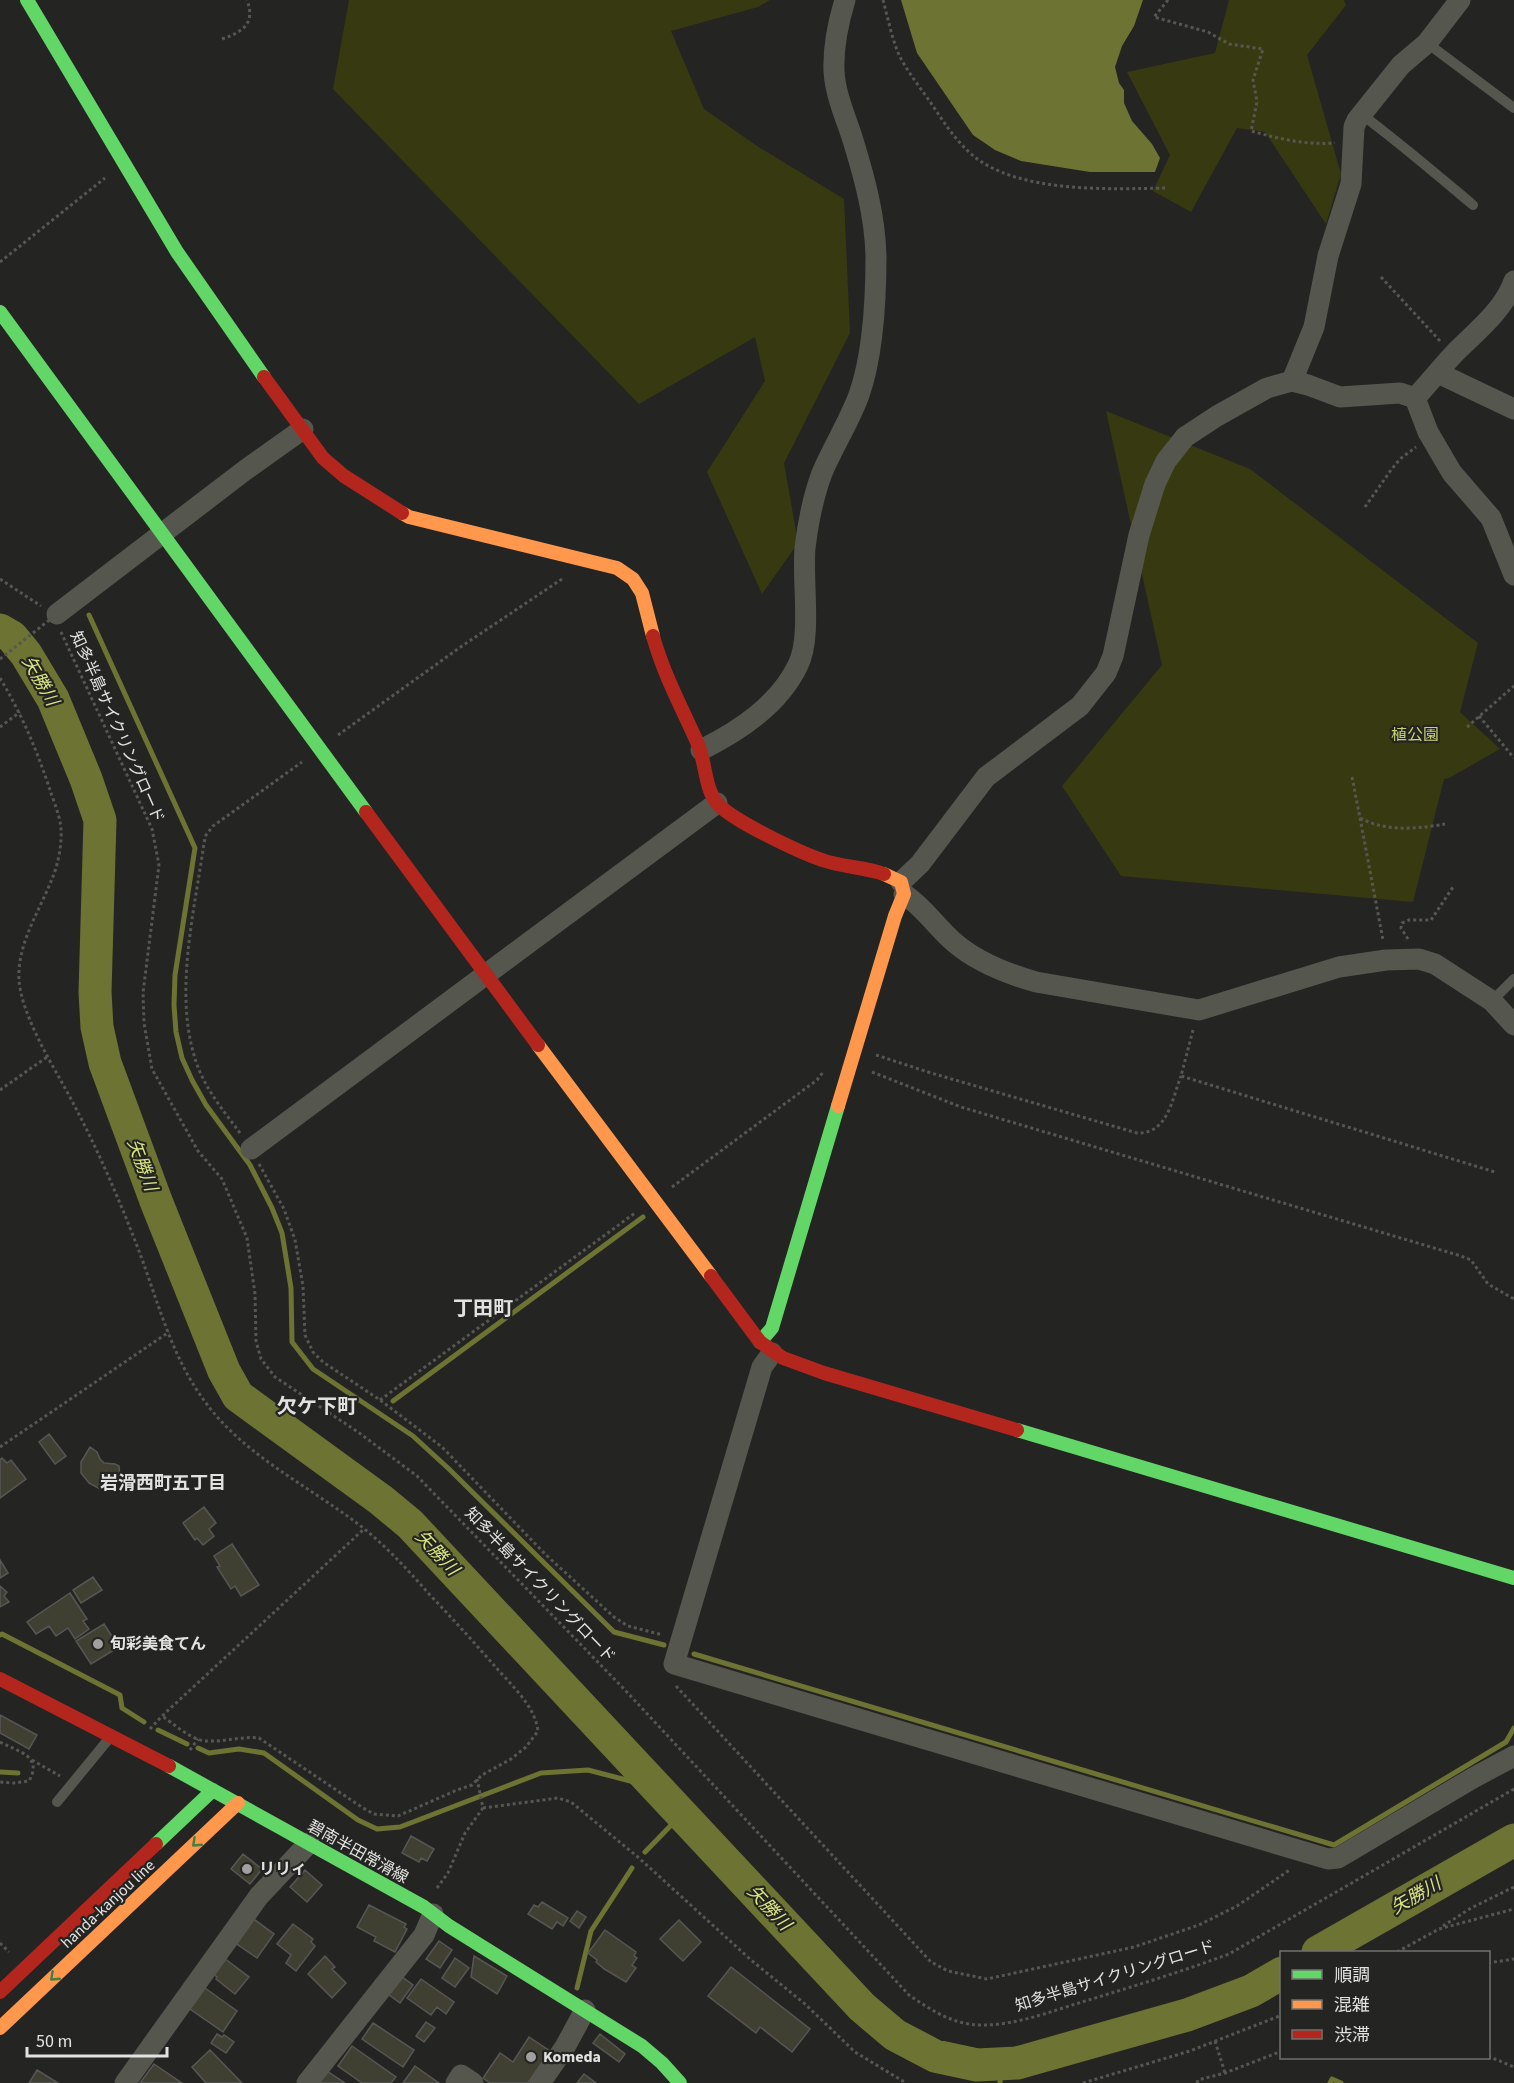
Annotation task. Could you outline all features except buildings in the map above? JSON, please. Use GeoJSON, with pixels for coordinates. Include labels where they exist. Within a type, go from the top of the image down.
{"type":"FeatureCollection","features":[{"type":"Feature","properties":{"kind":"street"},"geometry":{"type":"LineString","coordinates":[[27,0],[177,252],[323,458],[344,477],[409,517],[617,568],[633,579],[642,593],[658,654],[689,728],[701,750],[710,789],[717,803],[737,818],[765,834],[822,860],[882,873],[903,888],[955,944],[982,961],[1018,977],[1199,1010],[1339,967],[1386,960],[1419,959],[1435,964],[1492,1001],[1514,1025]]}},
{"type":"Feature","properties":{"kind":"street"},"geometry":{"type":"LineString","coordinates":[[701,750],[727,737],[766,707],[785,687],[799,663],[804,637],[805,549],[813,501],[822,473],[859,396],[868,362],[876,257],[873,218],[863,173],[839,99],[834,73],[834,44],[845,0]]}},
{"type":"Feature","properties":{"kind":"street"},"geometry":{"type":"LineString","coordinates":[[1292,381],[1314,327],[1328,256],[1351,184],[1354,127],[1361,114],[1401,65],[1427,43],[1460,0]]}},
{"type":"Feature","properties":{"kind":"street"},"geometry":{"type":"LineString","coordinates":[[1415,398],[1494,315],[1514,282]]}},
{"type":"Feature","properties":{"kind":"street"},"geometry":{"type":"LineString","coordinates":[[0,312],[163,534],[220,616],[485,975],[766,1347],[796,1363],[856,1382],[1514,1578]]}},
{"type":"Feature","properties":{"kind":"street"},"geometry":{"type":"LineString","coordinates":[[1438,373],[1514,409]]}},
{"type":"Feature","properties":{"kind":"street"},"geometry":{"type":"LineString","coordinates":[[1415,398],[1400,393],[1340,397],[1292,381],[1267,388],[1185,437],[1166,461],[1155,484],[1139,535],[1113,656],[1106,673],[1080,706],[986,777],[903,888],[674,1664],[1328,1859],[1338,1858],[1514,1756]]}},
{"type":"Feature","properties":{"kind":"street"},"geometry":{"type":"LineString","coordinates":[[1415,398],[1428,431],[1452,473],[1491,518],[1514,575]]}},
{"type":"Feature","properties":{"kind":"street"},"geometry":{"type":"LineString","coordinates":[[57,621],[163,534],[303,429]]}},
{"type":"Feature","properties":{"kind":"street"},"geometry":{"type":"LineString","coordinates":[[251,1149],[717,803]]}},
{"type":"Feature","properties":{"kind":"street","name":"碧南半田常滑線"},"geometry":{"type":"LineString","coordinates":[[0,1679],[112,1734],[429,1911],[642,2046],[680,2083]]}},
{"type":"Feature","properties":{"kind":"street","name":"handa-kanjou line"},"geometry":{"type":"LineString","coordinates":[[0,1992],[213,1790]]}},
{"type":"Feature","properties":{"kind":"street","name":"handa-kanjou line"},"geometry":{"type":"LineString","coordinates":[[0,2028],[238,1803]]}},
{"type":"Feature","properties":{"kind":"street"},"geometry":{"type":"LineString","coordinates":[[125,2083],[259,1896],[309,1843]]}},
{"type":"Feature","properties":{"kind":"street"},"geometry":{"type":"LineString","coordinates":[[308,2083],[424,1935],[429,1911]]}},
{"type":"Feature","properties":{"kind":"street"},"geometry":{"type":"LineString","coordinates":[[540,2083],[565,2047],[585,2010]]}},
{"type":"Feature","properties":{"kind":"street"},"geometry":{"type":"LineString","coordinates":[[456,2083],[461,2074],[473,2083]]}},
{"type":"Feature","properties":{"kind":"lane"},"geometry":{"type":"LineString","coordinates":[[1427,43],[1514,108]]}},
{"type":"Feature","properties":{"kind":"lane"},"geometry":{"type":"LineString","coordinates":[[1361,114],[1406,148],[1418,161],[1473,205]]}},
{"type":"Feature","properties":{"kind":"lane"},"geometry":{"type":"LineString","coordinates":[[1492,1001],[1514,979]]}},
{"type":"Feature","properties":{"kind":"lane"},"geometry":{"type":"LineString","coordinates":[[57,1802],[112,1734]]}},
{"type":"Feature","properties":{"kind":"path"},"geometry":{"type":"LineString","coordinates":[[222,39],[242,30],[248,22],[250,8],[246,0]]}},
{"type":"Feature","properties":{"kind":"path"},"geometry":{"type":"LineString","coordinates":[[883,0],[900,56],[952,135],[970,153],[987,165],[1002,173],[1031,180],[1092,189],[1167,188]]}},
{"type":"Feature","properties":{"kind":"path"},"geometry":{"type":"LineString","coordinates":[[1168,0],[1154,17],[1208,32],[1229,44],[1263,50],[1253,80],[1257,102],[1251,131],[1288,141],[1315,145],[1336,143],[1354,137]]}},
{"type":"Feature","properties":{"kind":"path"},"geometry":{"type":"LineString","coordinates":[[0,262],[123,164]]}},
{"type":"Feature","properties":{"kind":"path"},"geometry":{"type":"LineString","coordinates":[[1381,277],[1454,355]]}},
{"type":"Feature","properties":{"kind":"path"},"geometry":{"type":"LineString","coordinates":[[1365,507],[1391,470],[1428,431]]}},
{"type":"Feature","properties":{"kind":"path"},"geometry":{"type":"LineString","coordinates":[[575,559],[572,568],[558,583],[462,646],[213,826],[206,835],[204,843],[185,980],[187,1028],[200,1071],[210,1092],[251,1149],[284,1209],[295,1240],[303,1286],[305,1335],[313,1352],[323,1362],[380,1400],[442,1447],[545,1554],[614,1617],[628,1626],[682,1639]]}},
{"type":"Feature","properties":{"kind":"path","name":"知多半島サイクリングロード"},"geometry":{"type":"LineString","coordinates":[[0,579],[47,610],[57,621],[152,829],[159,865],[143,993],[144,1023],[152,1069],[198,1151],[222,1179],[247,1238],[255,1294],[256,1341],[261,1359],[275,1377],[358,1432],[425,1483],[625,1690],[909,1995],[931,2011],[952,2020],[979,2025],[1003,2023],[1042,2014],[1181,1972],[1229,1954],[1514,1789]]}},
{"type":"Feature","properties":{"kind":"path"},"geometry":{"type":"LineString","coordinates":[[0,659],[57,621]]}},
{"type":"Feature","properties":{"kind":"path"},"geometry":{"type":"LineString","coordinates":[[0,678],[20,712],[37,753],[61,829],[59,852],[53,876],[20,956],[19,982],[32,1025],[47,1057],[95,1143],[117,1193],[169,1332],[189,1377],[201,1396],[234,1436],[364,1529],[392,1553],[478,1646],[526,1703],[537,1720],[538,1731],[526,1747],[511,1759],[477,1779],[472,1785],[398,1816],[385,1816],[374,1815],[260,1738],[246,1737],[207,1742],[198,1739],[162,1716]]}},
{"type":"Feature","properties":{"kind":"path"},"geometry":{"type":"LineString","coordinates":[[1467,727],[1514,686]]}},
{"type":"Feature","properties":{"kind":"path"},"geometry":{"type":"LineString","coordinates":[[0,727],[20,712]]}},
{"type":"Feature","properties":{"kind":"path"},"geometry":{"type":"LineString","coordinates":[[1479,716],[1514,758]]}},
{"type":"Feature","properties":{"kind":"path"},"geometry":{"type":"LineString","coordinates":[[1352,777],[1386,960]]}},
{"type":"Feature","properties":{"kind":"path"},"geometry":{"type":"LineString","coordinates":[[1360,818],[1372,824],[1405,830],[1445,824]]}},
{"type":"Feature","properties":{"kind":"path"},"geometry":{"type":"LineString","coordinates":[[1408,958],[1409,945],[1401,928],[1402,923],[1408,920],[1431,920],[1453,887]]}},
{"type":"Feature","properties":{"kind":"path"},"geometry":{"type":"LineString","coordinates":[[857,1048],[932,1073],[1147,1133],[1163,1123],[1180,1076],[1199,1010]]}},
{"type":"Feature","properties":{"kind":"path"},"geometry":{"type":"LineString","coordinates":[[0,1090],[47,1057]]}},
{"type":"Feature","properties":{"kind":"path"},"geometry":{"type":"LineString","coordinates":[[380,1400],[817,1080],[822,1072],[832,1065],[842,1063],[852,1064],[961,1107],[1461,1256],[1471,1260],[1488,1284],[1514,1299]]}},
{"type":"Feature","properties":{"kind":"path"},"geometry":{"type":"LineString","coordinates":[[1180,1076],[1495,1172]]}},
{"type":"Feature","properties":{"kind":"path"},"geometry":{"type":"LineString","coordinates":[[0,1447],[169,1332]]}},
{"type":"Feature","properties":{"kind":"path"},"geometry":{"type":"LineString","coordinates":[[136,1747],[162,1716],[364,1529]]}},
{"type":"Feature","properties":{"kind":"path"},"geometry":{"type":"LineString","coordinates":[[674,1664],[670,1676],[674,1684],[931,1962],[948,1971],[987,1979],[1134,1947],[1198,1925],[1237,1906],[1312,1855]]}},
{"type":"Feature","properties":{"kind":"path"},"geometry":{"type":"LineString","coordinates":[[188,1753],[198,1739]]}},
{"type":"Feature","properties":{"kind":"path"},"geometry":{"type":"LineString","coordinates":[[0,1742],[61,1776]]}},
{"type":"Feature","properties":{"kind":"path"},"geometry":{"type":"LineString","coordinates":[[0,1782],[24,1783],[31,1779],[35,1766],[32,1760]]}},
{"type":"Feature","properties":{"kind":"path"},"geometry":{"type":"LineString","coordinates":[[477,1779],[483,1808]]}},
{"type":"Feature","properties":{"kind":"path"},"geometry":{"type":"LineString","coordinates":[[429,1911],[465,1833],[483,1808],[558,1798],[571,1802],[639,1858],[751,1960],[805,2004],[855,2052],[906,2083]]}},
{"type":"Feature","properties":{"kind":"path"},"geometry":{"type":"LineString","coordinates":[[1400,1951],[1470,1908],[1514,1887]]}},
{"type":"Feature","properties":{"kind":"path"},"geometry":{"type":"LineString","coordinates":[[1439,1929],[1514,1908]]}},
{"type":"Feature","properties":{"kind":"path"},"geometry":{"type":"LineString","coordinates":[[0,1943],[12,1955]]}},
{"type":"Feature","properties":{"kind":"path"},"geometry":{"type":"LineString","coordinates":[[1490,1963],[1514,1959]]}},
{"type":"Feature","properties":{"kind":"path"},"geometry":{"type":"LineString","coordinates":[[1083,2083],[1215,2042],[1280,2014]]}},
{"type":"Feature","properties":{"kind":"path"},"geometry":{"type":"LineString","coordinates":[[1215,2042],[1225,2073]]}},
{"type":"Feature","properties":{"kind":"path"},"geometry":{"type":"LineString","coordinates":[[1197,2083],[1198,2080],[1225,2073],[1280,2051]]}},
{"type":"Feature","properties":{"kind":"path"},"geometry":{"type":"LineString","coordinates":[[1490,2057],[1514,2067]]}},
{"type":"Feature","properties":{"kind":"green space"},"geometry":{"type":"Polygon","coordinates":[[[349,0],[770,0],[758,7],[671,31],[704,109],[757,146],[844,199],[850,333],[784,463],[798,543],[762,594],[707,472],[765,381],[755,337],[639,404],[333,89],[349,0]]]}},
{"type":"Feature","properties":{"kind":"green space"},"geometry":{"type":"Polygon","coordinates":[[[1229,0],[1344,0],[1346,5],[1307,55],[1341,174],[1326,224],[1265,132],[1237,128],[1191,212],[1153,191],[1170,155],[1127,72],[1215,53],[1229,0]]]}},
{"type":"Feature","properties":{"kind":"green space","name":"植公園"},"geometry":{"type":"Polygon","coordinates":[[[1106,411],[1250,469],[1478,643],[1460,712],[1500,749],[1444,779],[1413,902],[1121,876],[1062,786],[1162,665],[1106,411]]]}},
{"type":"Feature","properties":{"kind":"shaded area"},"geometry":{"type":"Polygon","coordinates":[[[901,0],[1143,0],[1115,67],[1119,83],[1124,90],[1124,103],[1132,121],[1152,144],[1160,158],[1155,172],[1090,172],[1021,161],[995,150],[973,135],[917,53],[901,0]]]}},
{"type":"Feature","properties":{"kind":"waterway"},"geometry":{"type":"LineString","coordinates":[[89,615],[195,848],[175,975],[176,1032],[182,1058],[192,1080],[206,1105],[250,1165],[282,1233],[291,1288],[292,1342],[313,1369],[413,1436],[614,1632],[664,1645]]}},
{"type":"Feature","properties":{"kind":"waterway","name":"矢勝川"},"geometry":{"type":"LineString","coordinates":[[0,630],[12,637],[26,654],[53,699],[100,820],[95,992],[97,1027],[105,1063],[156,1201],[224,1371],[238,1396],[381,1500],[410,1524],[862,2007],[895,2035],[935,2056],[977,2065],[1017,2063],[1187,2015],[1251,1991],[1280,1974]]}},
{"type":"Feature","properties":{"kind":"waterway"},"geometry":{"type":"LineString","coordinates":[[393,1401],[643,1217]]}},
{"type":"Feature","properties":{"kind":"waterway"},"geometry":{"type":"LineString","coordinates":[[0,1635],[120,1695],[122,1708],[144,1722]]}},
{"type":"Feature","properties":{"kind":"waterway"},"geometry":{"type":"LineString","coordinates":[[694,1654],[1334,1845],[1506,1742],[1514,1728]]}},
{"type":"Feature","properties":{"kind":"waterway"},"geometry":{"type":"LineString","coordinates":[[158,1730],[187,1744]]}},
{"type":"Feature","properties":{"kind":"waterway"},"geometry":{"type":"LineString","coordinates":[[198,1748],[209,1753],[239,1749],[264,1753],[358,1820],[377,1829],[400,1827],[541,1773],[588,1770],[634,1782],[673,1805]]}},
{"type":"Feature","properties":{"kind":"waterway"},"geometry":{"type":"LineString","coordinates":[[0,1772],[18,1773]]}},
{"type":"Feature","properties":{"kind":"waterway"},"geometry":{"type":"LineString","coordinates":[[645,1852],[682,1814]]}},
{"type":"Feature","properties":{"kind":"waterway","name":"矢勝川"},"geometry":{"type":"LineString","coordinates":[[1320,1951],[1514,1840]]}},
{"type":"Feature","properties":{"kind":"waterway"},"geometry":{"type":"LineString","coordinates":[[577,1988],[591,1931],[632,1868]]}},
{"type":"Feature","properties":{"kind":"waterway"},"geometry":{"type":"LineString","coordinates":[[1000,2083],[1001,2064]]}},
{"type":"Feature","properties":{"kind":"waterway"},"geometry":{"type":"LineString","coordinates":[[1330,2083],[1332,2079],[1341,2083]]}},
{"type":"Feature","properties":{"kind":"traffic: fast"},"geometry":{"type":"LineString","coordinates":[[27,0],[177,252],[264,377]]}},
{"type":"Feature","properties":{"kind":"traffic: fast"},"geometry":{"type":"LineString","coordinates":[[0,312],[366,812]]}},
{"type":"Feature","properties":{"kind":"traffic: fast"},"geometry":{"type":"LineString","coordinates":[[760,1342],[772,1328],[838,1106]]}},
{"type":"Feature","properties":{"kind":"traffic: fast"},"geometry":{"type":"LineString","coordinates":[[1017,1430],[1514,1578]]}},
{"type":"Feature","properties":{"kind":"traffic: fast"},"geometry":{"type":"LineString","coordinates":[[169,1766],[424,1907],[449,1926],[642,2046],[680,2083]]}},
{"type":"Feature","properties":{"kind":"traffic: fast"},"geometry":{"type":"LineString","coordinates":[[156,1844],[213,1790]]}},
{"type":"Feature","properties":{"kind":"traffic: slow"},"geometry":{"type":"LineString","coordinates":[[402,513],[409,517],[617,568],[633,579],[642,593],[653,636]]}},
{"type":"Feature","properties":{"kind":"traffic: slow"},"geometry":{"type":"LineString","coordinates":[[838,1106],[895,916],[904,894],[901,882],[884,874]]}},
{"type":"Feature","properties":{"kind":"traffic: slow"},"geometry":{"type":"LineString","coordinates":[[538,1045],[711,1276]]}},
{"type":"Feature","properties":{"kind":"traffic: slow"},"geometry":{"type":"LineString","coordinates":[[0,2028],[238,1803]]}},
{"type":"Feature","properties":{"kind":"traffic: jam"},"geometry":{"type":"LineString","coordinates":[[264,377],[323,458],[344,476],[402,513]]}},
{"type":"Feature","properties":{"kind":"traffic: jam"},"geometry":{"type":"LineString","coordinates":[[653,636],[667,677],[700,749],[710,789],[717,803],[750,826],[811,856],[884,874]]}},
{"type":"Feature","properties":{"kind":"traffic: jam"},"geometry":{"type":"LineString","coordinates":[[366,812],[538,1045]]}},
{"type":"Feature","properties":{"kind":"traffic: jam"},"geometry":{"type":"LineString","coordinates":[[711,1276],[760,1342],[783,1358],[824,1373],[1017,1430]]}},
{"type":"Feature","properties":{"kind":"traffic: jam"},"geometry":{"type":"LineString","coordinates":[[0,1679],[169,1766]]}},
{"type":"Feature","properties":{"kind":"traffic: jam"},"geometry":{"type":"LineString","coordinates":[[0,1992],[156,1844]]}},
{"type":"Feature","properties":{"kind":"place","name":"旬彩美食てん"},"geometry":{"type":"Point","coordinates":[98,1644]}},
{"type":"Feature","properties":{"kind":"place","name":"リリィ"},"geometry":{"type":"Point","coordinates":[247,1869]}},
{"type":"Feature","properties":{"kind":"place","name":"Komeda"},"geometry":{"type":"Point","coordinates":[531,2057]}},
{"type":"Feature","properties":{"kind":"district","name":"丁田町"},"geometry":{"type":"Point","coordinates":[483,1309]}},
{"type":"Feature","properties":{"kind":"district","name":"欠ケ下町"},"geometry":{"type":"Point","coordinates":[317,1407]}},
{"type":"Feature","properties":{"kind":"district","name":"岩滑西町五丁目"},"geometry":{"type":"Point","coordinates":[163,1483]}}]}
